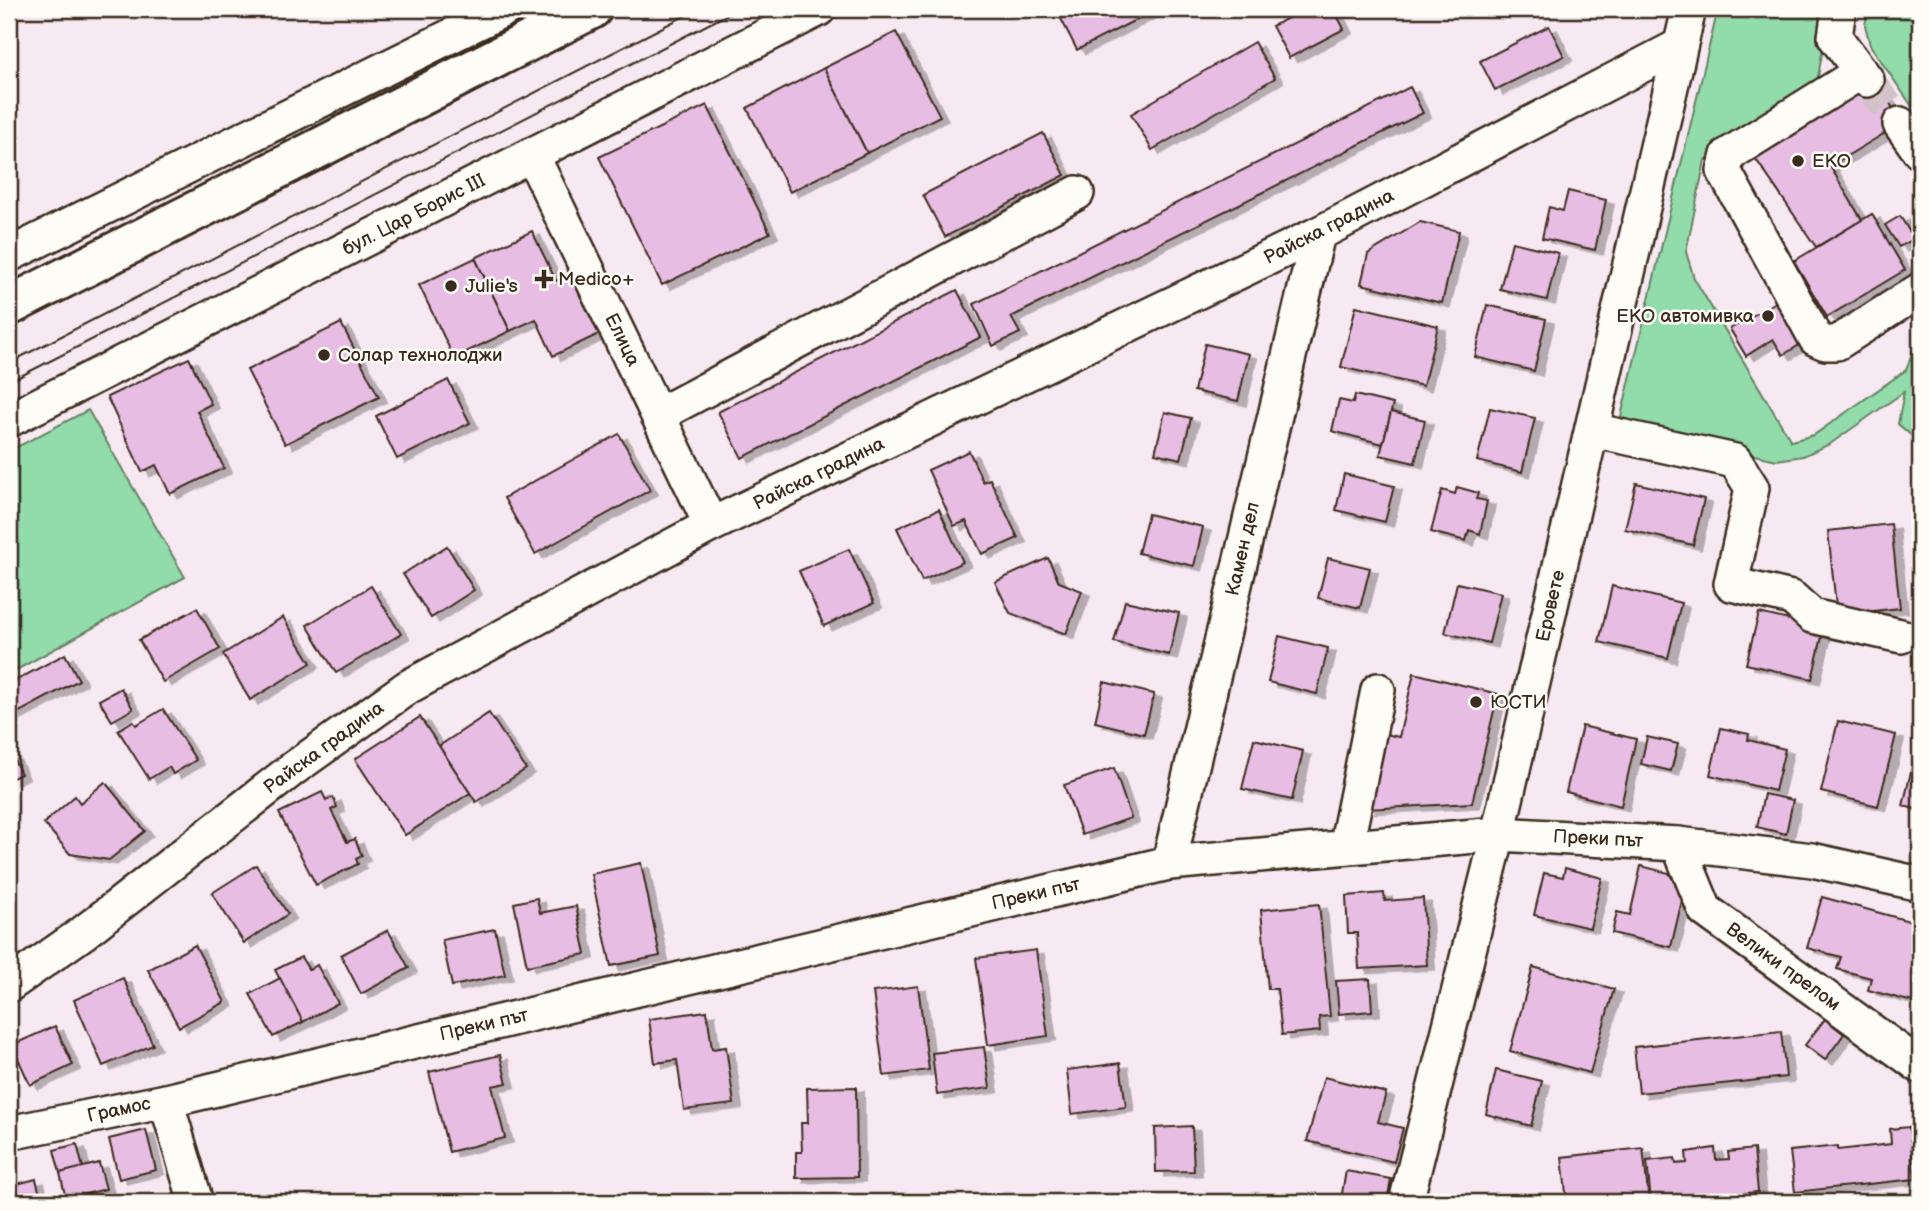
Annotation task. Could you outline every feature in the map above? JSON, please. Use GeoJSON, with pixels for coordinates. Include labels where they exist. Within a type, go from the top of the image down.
{"type":"FeatureCollection","features":[{"type":"Feature","properties":{"kind":"main road"},"geometry":{"type":"LineString","coordinates":[[9,306],[593,9]]}},
{"type":"Feature","properties":{"kind":"street"},"geometry":{"type":"LineString","coordinates":[[9,255],[505,9]]}},
{"type":"Feature","properties":{"kind":"street","name":"бул. Цар Борис III"},"geometry":{"type":"LineString","coordinates":[[9,420],[819,9]]}},
{"type":"Feature","properties":{"kind":"street","name":"Еровете"},"geometry":{"type":"LineString","coordinates":[[1406,1202],[1498,834],[1689,9]]}},
{"type":"Feature","properties":{"kind":"street"},"geometry":{"type":"LineString","coordinates":[[1839,9],[1835,37],[1864,76],[1728,155],[1724,171],[1816,339],[1825,343],[1837,343],[1920,290]]}},
{"type":"Feature","properties":{"kind":"street","name":"Райска градина"},"geometry":{"type":"LineString","coordinates":[[9,985],[83,933],[284,776],[408,687],[711,525],[1318,234],[1679,46]]}},
{"type":"Feature","properties":{"kind":"street"},"geometry":{"type":"LineString","coordinates":[[1900,124],[1920,152]]}},
{"type":"Feature","properties":{"kind":"street","name":"Елица"},"geometry":{"type":"LineString","coordinates":[[533,155],[711,525]]}},
{"type":"Feature","properties":{"kind":"street"},"geometry":{"type":"LineString","coordinates":[[658,415],[1077,193]]}},
{"type":"Feature","properties":{"kind":"street","name":"Камен дел"},"geometry":{"type":"LineString","coordinates":[[1169,863],[1318,234]]}},
{"type":"Feature","properties":{"kind":"street"},"geometry":{"type":"LineString","coordinates":[[1592,430],[1735,461],[1752,488],[1731,584],[1792,598],[1812,617],[1901,636]]}},
{"type":"Feature","properties":{"kind":"street"},"geometry":{"type":"LineString","coordinates":[[1346,847],[1378,690]]}},
{"type":"Feature","properties":{"kind":"street","name":"Преки път"},"geometry":{"type":"LineString","coordinates":[[166,1101],[1169,863],[1498,834],[1678,844],[1812,860],[1920,884]]}},
{"type":"Feature","properties":{"kind":"street","name":"Велики прелом"},"geometry":{"type":"LineString","coordinates":[[1678,844],[1705,910],[1920,1066]]}},
{"type":"Feature","properties":{"kind":"street","name":"Грамос"},"geometry":{"type":"LineString","coordinates":[[9,1133],[166,1101],[196,1202]]}},
{"type":"Feature","properties":{"kind":"green space"},"geometry":{"type":"Polygon","coordinates":[[[1718,9],[1830,9],[1816,88],[1705,160],[1686,252],[1694,278],[1791,441],[1814,435],[1906,370],[1920,330],[1920,443],[1898,424],[1904,392],[1830,444],[1803,456],[1777,460],[1619,425],[1718,9]]]}},
{"type":"Feature","properties":{"kind":"green space"},"geometry":{"type":"Polygon","coordinates":[[[1868,9],[1920,9],[1920,118],[1870,45],[1865,25],[1868,9]]]}},
{"type":"Feature","properties":{"kind":"green space"},"geometry":{"type":"Polygon","coordinates":[[[88,410],[185,577],[9,674],[9,451],[88,410]]]}},
{"type":"Feature","properties":{"kind":"building"},"geometry":{"type":"Polygon","coordinates":[[[1056,9],[1157,9],[1077,50],[1056,9]]]}},
{"type":"Feature","properties":{"kind":"building"},"geometry":{"type":"Polygon","coordinates":[[[1306,9],[1334,9],[1344,29],[1289,58],[1272,26],[1306,9]]]}},
{"type":"Feature","properties":{"kind":"building"},"geometry":{"type":"Polygon","coordinates":[[[1549,26],[1564,56],[1495,90],[1480,61],[1549,26]]]}},
{"type":"Feature","properties":{"kind":"building"},"geometry":{"type":"Polygon","coordinates":[[[896,32],[940,116],[867,153],[824,68],[896,32]]]}},
{"type":"Feature","properties":{"kind":"building"},"geometry":{"type":"Polygon","coordinates":[[[1254,42],[1275,78],[1152,150],[1131,114],[1254,42]]]}},
{"type":"Feature","properties":{"kind":"building"},"geometry":{"type":"Polygon","coordinates":[[[824,68],[867,153],[790,192],[747,108],[824,68]]]}},
{"type":"Feature","properties":{"kind":"building","name":"EKO"},"geometry":{"type":"Polygon","coordinates":[[[1873,76],[1902,123],[1830,166],[1862,220],[1816,247],[1753,155],[1873,76]]]}},
{"type":"Feature","properties":{"kind":"building"},"geometry":{"type":"Polygon","coordinates":[[[1410,87],[1423,113],[1011,317],[1020,333],[993,346],[974,304],[1410,87]]]}},
{"type":"Feature","properties":{"kind":"building"},"geometry":{"type":"Polygon","coordinates":[[[707,105],[770,233],[662,285],[599,157],[707,105]]]}},
{"type":"Feature","properties":{"kind":"building"},"geometry":{"type":"Polygon","coordinates":[[[1043,133],[1065,175],[945,237],[923,195],[1043,133]]]}},
{"type":"Feature","properties":{"kind":"building"},"geometry":{"type":"Polygon","coordinates":[[[1568,191],[1606,200],[1595,250],[1542,238],[1549,207],[1563,211],[1568,191]]]}},
{"type":"Feature","properties":{"kind":"building"},"geometry":{"type":"Polygon","coordinates":[[[1872,214],[1905,270],[1827,317],[1794,261],[1872,214]]]}},
{"type":"Feature","properties":{"kind":"building"},"geometry":{"type":"Polygon","coordinates":[[[1900,216],[1914,239],[1899,247],[1885,225],[1900,216]]]}},
{"type":"Feature","properties":{"kind":"building"},"geometry":{"type":"Polygon","coordinates":[[[1420,222],[1459,231],[1442,303],[1361,284],[1368,254],[1420,222]]]}},
{"type":"Feature","properties":{"kind":"building"},"geometry":{"type":"Polygon","coordinates":[[[532,231],[556,281],[570,274],[599,334],[553,356],[536,319],[510,331],[475,258],[532,231]]]}},
{"type":"Feature","properties":{"kind":"building"},"geometry":{"type":"Polygon","coordinates":[[[1512,242],[1558,253],[1547,300],[1500,289],[1512,242]]]}},
{"type":"Feature","properties":{"kind":"building"},"geometry":{"type":"Polygon","coordinates":[[[475,258],[510,331],[454,358],[419,285],[475,258]]]}},
{"type":"Feature","properties":{"kind":"building"},"geometry":{"type":"Polygon","coordinates":[[[957,290],[981,337],[742,458],[718,412],[957,290]]]}},
{"type":"Feature","properties":{"kind":"building","name":"EKO автомивка"},"geometry":{"type":"Polygon","coordinates":[[[1776,302],[1801,344],[1783,355],[1773,339],[1746,356],[1730,329],[1776,302]]]}},
{"type":"Feature","properties":{"kind":"building"},"geometry":{"type":"Polygon","coordinates":[[[1487,305],[1546,319],[1534,371],[1475,357],[1487,305]]]}},
{"type":"Feature","properties":{"kind":"building"},"geometry":{"type":"Polygon","coordinates":[[[1356,306],[1438,326],[1423,386],[1341,367],[1356,306]]]}},
{"type":"Feature","properties":{"kind":"building"},"geometry":{"type":"Polygon","coordinates":[[[341,323],[379,397],[285,444],[247,370],[341,323]]]}},
{"type":"Feature","properties":{"kind":"building"},"geometry":{"type":"Polygon","coordinates":[[[1205,344],[1249,354],[1238,401],[1194,391],[1205,344]]]}},
{"type":"Feature","properties":{"kind":"building"},"geometry":{"type":"Polygon","coordinates":[[[189,358],[211,404],[197,411],[224,468],[170,494],[156,465],[142,472],[107,397],[189,358]]]}},
{"type":"Feature","properties":{"kind":"building"},"geometry":{"type":"Polygon","coordinates":[[[448,380],[470,423],[397,459],[376,416],[448,380]]]}},
{"type":"Feature","properties":{"kind":"building"},"geometry":{"type":"Polygon","coordinates":[[[1355,395],[1393,404],[1383,444],[1332,431],[1339,400],[1353,403],[1355,395]]]}},
{"type":"Feature","properties":{"kind":"building"},"geometry":{"type":"Polygon","coordinates":[[[1490,408],[1535,418],[1522,472],[1477,461],[1490,408]]]}},
{"type":"Feature","properties":{"kind":"building"},"geometry":{"type":"Polygon","coordinates":[[[1165,412],[1191,418],[1181,459],[1155,453],[1165,412]]]}},
{"type":"Feature","properties":{"kind":"building"},"geometry":{"type":"Polygon","coordinates":[[[1391,412],[1425,420],[1415,463],[1380,455],[1391,412]]]}},
{"type":"Feature","properties":{"kind":"building"},"geometry":{"type":"Polygon","coordinates":[[[619,434],[650,490],[535,554],[504,498],[619,434]]]}},
{"type":"Feature","properties":{"kind":"building"},"geometry":{"type":"Polygon","coordinates":[[[969,451],[983,482],[990,479],[1018,538],[982,554],[966,521],[954,526],[928,470],[969,451]]]}},
{"type":"Feature","properties":{"kind":"building"},"geometry":{"type":"Polygon","coordinates":[[[1344,474],[1394,486],[1385,522],[1336,510],[1344,474]]]}},
{"type":"Feature","properties":{"kind":"building"},"geometry":{"type":"Polygon","coordinates":[[[1636,483],[1704,499],[1693,545],[1625,529],[1636,483]]]}},
{"type":"Feature","properties":{"kind":"building"},"geometry":{"type":"Polygon","coordinates":[[[1457,487],[1478,493],[1476,499],[1487,501],[1480,534],[1469,530],[1466,541],[1431,532],[1442,490],[1455,494],[1457,487]]]}},
{"type":"Feature","properties":{"kind":"building"},"geometry":{"type":"Polygon","coordinates":[[[939,509],[963,562],[922,581],[897,528],[939,509]]]}},
{"type":"Feature","properties":{"kind":"building"},"geometry":{"type":"Polygon","coordinates":[[[1148,514],[1203,527],[1194,566],[1138,553],[1148,514]]]}},
{"type":"Feature","properties":{"kind":"building"},"geometry":{"type":"Polygon","coordinates":[[[1891,524],[1900,608],[1837,615],[1828,531],[1891,524]]]}},
{"type":"Feature","properties":{"kind":"building"},"geometry":{"type":"Polygon","coordinates":[[[1920,527],[1920,549],[1911,532],[1920,527]]]}},
{"type":"Feature","properties":{"kind":"building"},"geometry":{"type":"Polygon","coordinates":[[[447,546],[474,590],[431,618],[403,574],[447,546]]]}},
{"type":"Feature","properties":{"kind":"building"},"geometry":{"type":"Polygon","coordinates":[[[849,549],[874,603],[824,626],[799,571],[849,549]]]}},
{"type":"Feature","properties":{"kind":"building"},"geometry":{"type":"Polygon","coordinates":[[[1048,558],[1059,582],[1082,591],[1066,634],[1010,613],[995,582],[1048,558]]]}},
{"type":"Feature","properties":{"kind":"building"},"geometry":{"type":"Polygon","coordinates":[[[1328,558],[1370,568],[1360,608],[1318,598],[1328,558]]]}},
{"type":"Feature","properties":{"kind":"building"},"geometry":{"type":"Polygon","coordinates":[[[1457,583],[1501,593],[1489,643],[1445,633],[1457,583]]]}},
{"type":"Feature","properties":{"kind":"building"},"geometry":{"type":"Polygon","coordinates":[[[371,586],[401,634],[336,673],[307,625],[371,586]]]}},
{"type":"Feature","properties":{"kind":"building"},"geometry":{"type":"Polygon","coordinates":[[[1612,586],[1681,603],[1668,658],[1599,642],[1612,586]]]}},
{"type":"Feature","properties":{"kind":"building"},"geometry":{"type":"Polygon","coordinates":[[[1125,601],[1179,613],[1169,655],[1114,642],[1125,601]]]}},
{"type":"Feature","properties":{"kind":"building"},"geometry":{"type":"Polygon","coordinates":[[[197,608],[220,649],[163,682],[139,640],[197,608]]]}},
{"type":"Feature","properties":{"kind":"building"},"geometry":{"type":"Polygon","coordinates":[[[1759,613],[1824,628],[1812,679],[1746,664],[1759,613]]]}},
{"type":"Feature","properties":{"kind":"building"},"geometry":{"type":"Polygon","coordinates":[[[283,617],[311,663],[250,700],[223,654],[283,617]]]}},
{"type":"Feature","properties":{"kind":"building"},"geometry":{"type":"Polygon","coordinates":[[[1279,636],[1328,648],[1317,694],[1268,682],[1279,636]]]}},
{"type":"Feature","properties":{"kind":"building"},"geometry":{"type":"Polygon","coordinates":[[[65,654],[79,680],[14,715],[9,705],[9,684],[65,654]]]}},
{"type":"Feature","properties":{"kind":"building"},"geometry":{"type":"Polygon","coordinates":[[[1414,673],[1498,694],[1472,803],[1367,809],[1385,734],[1399,737],[1414,673]]]}},
{"type":"Feature","properties":{"kind":"building"},"geometry":{"type":"Polygon","coordinates":[[[1104,682],[1154,694],[1144,734],[1095,722],[1104,682]]]}},
{"type":"Feature","properties":{"kind":"building"},"geometry":{"type":"Polygon","coordinates":[[[121,688],[133,709],[112,721],[99,700],[121,688]]]}},
{"type":"Feature","properties":{"kind":"building"},"geometry":{"type":"Polygon","coordinates":[[[163,709],[196,760],[173,774],[169,767],[149,779],[118,730],[133,721],[136,725],[163,709]]]}},
{"type":"Feature","properties":{"kind":"building"},"geometry":{"type":"Polygon","coordinates":[[[489,713],[526,769],[476,802],[439,746],[489,713]]]}},
{"type":"Feature","properties":{"kind":"building"},"geometry":{"type":"Polygon","coordinates":[[[420,717],[470,793],[405,835],[355,759],[420,717]]]}},
{"type":"Feature","properties":{"kind":"building"},"geometry":{"type":"Polygon","coordinates":[[[1838,721],[1896,735],[1878,806],[1821,792],[1838,721]]]}},
{"type":"Feature","properties":{"kind":"building"},"geometry":{"type":"Polygon","coordinates":[[[1582,726],[1636,739],[1621,806],[1566,792],[1582,726]]]}},
{"type":"Feature","properties":{"kind":"building"},"geometry":{"type":"Polygon","coordinates":[[[1721,728],[1749,734],[1748,740],[1785,749],[1775,791],[1710,775],[1721,728]]]}},
{"type":"Feature","properties":{"kind":"building"},"geometry":{"type":"Polygon","coordinates":[[[1647,737],[1678,744],[1671,771],[1641,764],[1647,737]]]}},
{"type":"Feature","properties":{"kind":"building"},"geometry":{"type":"Polygon","coordinates":[[[1254,739],[1303,751],[1292,800],[1242,789],[1254,739]]]}},
{"type":"Feature","properties":{"kind":"building"},"geometry":{"type":"Polygon","coordinates":[[[1917,746],[1920,747],[1920,810],[1903,806],[1917,746]]]}},
{"type":"Feature","properties":{"kind":"building"},"geometry":{"type":"Polygon","coordinates":[[[9,749],[21,774],[9,780],[9,749]]]}},
{"type":"Feature","properties":{"kind":"building"},"geometry":{"type":"Polygon","coordinates":[[[1114,768],[1131,818],[1082,835],[1064,785],[1114,768]]]}},
{"type":"Feature","properties":{"kind":"building"},"geometry":{"type":"Polygon","coordinates":[[[105,782],[145,831],[109,860],[70,854],[44,823],[75,796],[80,803],[105,782]]]}},
{"type":"Feature","properties":{"kind":"building"},"geometry":{"type":"Polygon","coordinates":[[[322,792],[326,800],[333,797],[337,807],[331,810],[347,842],[355,839],[362,856],[356,859],[358,864],[316,885],[279,813],[322,792]]]}},
{"type":"Feature","properties":{"kind":"building"},"geometry":{"type":"Polygon","coordinates":[[[1764,794],[1793,800],[1786,834],[1757,827],[1764,794]]]}},
{"type":"Feature","properties":{"kind":"building"},"geometry":{"type":"Polygon","coordinates":[[[641,863],[660,956],[611,966],[591,874],[641,863]]]}},
{"type":"Feature","properties":{"kind":"building"},"geometry":{"type":"Polygon","coordinates":[[[256,865],[288,914],[244,943],[212,893],[256,865]]]}},
{"type":"Feature","properties":{"kind":"building"},"geometry":{"type":"Polygon","coordinates":[[[1641,866],[1669,873],[1683,896],[1671,947],[1612,933],[1617,912],[1630,915],[1641,866]]]}},
{"type":"Feature","properties":{"kind":"building"},"geometry":{"type":"Polygon","coordinates":[[[1565,868],[1602,878],[1590,928],[1534,915],[1544,873],[1563,877],[1565,868]]]}},
{"type":"Feature","properties":{"kind":"building"},"geometry":{"type":"Polygon","coordinates":[[[1384,893],[1385,901],[1423,898],[1427,965],[1359,969],[1357,933],[1348,933],[1346,896],[1384,893]]]}},
{"type":"Feature","properties":{"kind":"building"},"geometry":{"type":"Polygon","coordinates":[[[1822,897],[1920,924],[1920,1004],[1868,990],[1871,978],[1837,969],[1841,957],[1807,948],[1822,897]]]}},
{"type":"Feature","properties":{"kind":"building"},"geometry":{"type":"Polygon","coordinates":[[[537,898],[540,913],[576,906],[586,954],[527,966],[514,903],[537,898]]]}},
{"type":"Feature","properties":{"kind":"building"},"geometry":{"type":"Polygon","coordinates":[[[1319,904],[1330,1016],[1319,1017],[1320,1031],[1282,1035],[1277,989],[1268,989],[1261,910],[1319,904]]]}},
{"type":"Feature","properties":{"kind":"building"},"geometry":{"type":"Polygon","coordinates":[[[495,929],[505,975],[452,986],[442,940],[495,929]]]}},
{"type":"Feature","properties":{"kind":"building"},"geometry":{"type":"Polygon","coordinates":[[[388,930],[409,968],[361,994],[341,955],[388,930]]]}},
{"type":"Feature","properties":{"kind":"building"},"geometry":{"type":"Polygon","coordinates":[[[195,945],[225,1002],[179,1027],[148,970],[195,945]]]}},
{"type":"Feature","properties":{"kind":"building"},"geometry":{"type":"Polygon","coordinates":[[[1036,950],[1048,1036],[988,1045],[976,958],[1036,950]]]}},
{"type":"Feature","properties":{"kind":"building"},"geometry":{"type":"Polygon","coordinates":[[[301,957],[309,970],[317,965],[338,1003],[303,1022],[275,970],[301,957]]]}},
{"type":"Feature","properties":{"kind":"building"},"geometry":{"type":"Polygon","coordinates":[[[1533,967],[1614,989],[1590,1073],[1510,1051],[1533,967]]]}},
{"type":"Feature","properties":{"kind":"building"},"geometry":{"type":"Polygon","coordinates":[[[123,978],[153,1045],[103,1066],[74,1000],[123,978]]]}},
{"type":"Feature","properties":{"kind":"building"},"geometry":{"type":"Polygon","coordinates":[[[280,978],[303,1022],[273,1037],[250,994],[280,978]]]}},
{"type":"Feature","properties":{"kind":"building"},"geometry":{"type":"Polygon","coordinates":[[[1370,979],[1372,1011],[1339,1014],[1336,981],[1370,979]]]}},
{"type":"Feature","properties":{"kind":"building"},"geometry":{"type":"Polygon","coordinates":[[[918,986],[929,1070],[884,1076],[873,992],[918,986]]]}},
{"type":"Feature","properties":{"kind":"building"},"geometry":{"type":"Polygon","coordinates":[[[707,1011],[712,1049],[726,1047],[734,1104],[684,1110],[677,1060],[655,1063],[649,1019],[707,1011]]]}},
{"type":"Feature","properties":{"kind":"building"},"geometry":{"type":"Polygon","coordinates":[[[1825,1019],[1844,1034],[1825,1060],[1805,1045],[1825,1019]]]}},
{"type":"Feature","properties":{"kind":"building"},"geometry":{"type":"Polygon","coordinates":[[[55,1026],[73,1065],[30,1085],[12,1045],[55,1026]]]}},
{"type":"Feature","properties":{"kind":"building"},"geometry":{"type":"Polygon","coordinates":[[[1781,1031],[1786,1077],[1639,1093],[1634,1047],[1781,1031]]]}},
{"type":"Feature","properties":{"kind":"building"},"geometry":{"type":"Polygon","coordinates":[[[984,1047],[990,1088],[937,1095],[932,1053],[984,1047]]]}},
{"type":"Feature","properties":{"kind":"building"},"geometry":{"type":"Polygon","coordinates":[[[500,1055],[507,1083],[492,1086],[505,1138],[449,1152],[429,1072],[500,1055]]]}},
{"type":"Feature","properties":{"kind":"building"},"geometry":{"type":"Polygon","coordinates":[[[1120,1063],[1126,1107],[1072,1114],[1067,1070],[1120,1063]]]}},
{"type":"Feature","properties":{"kind":"building"},"geometry":{"type":"Polygon","coordinates":[[[1496,1070],[1542,1081],[1531,1126],[1486,1114],[1496,1070]]]}},
{"type":"Feature","properties":{"kind":"building"},"geometry":{"type":"Polygon","coordinates":[[[1324,1077],[1386,1093],[1378,1122],[1403,1128],[1394,1162],[1307,1141],[1324,1077]]]}},
{"type":"Feature","properties":{"kind":"building"},"geometry":{"type":"Polygon","coordinates":[[[856,1087],[857,1177],[796,1178],[796,1152],[802,1152],[801,1123],[808,1123],[807,1088],[856,1087]]]}},
{"type":"Feature","properties":{"kind":"building"},"geometry":{"type":"Polygon","coordinates":[[[1192,1126],[1194,1171],[1156,1172],[1155,1128],[1192,1126]]]}},
{"type":"Feature","properties":{"kind":"building"},"geometry":{"type":"Polygon","coordinates":[[[1909,1127],[1915,1179],[1795,1192],[1790,1151],[1838,1146],[1838,1150],[1891,1144],[1890,1129],[1909,1127]]]}},
{"type":"Feature","properties":{"kind":"building"},"geometry":{"type":"Polygon","coordinates":[[[146,1130],[156,1170],[119,1179],[109,1139],[146,1130]]]}},
{"type":"Feature","properties":{"kind":"building"},"geometry":{"type":"Polygon","coordinates":[[[77,1144],[83,1168],[60,1173],[54,1150],[77,1144]]]}},
{"type":"Feature","properties":{"kind":"building"},"geometry":{"type":"Polygon","coordinates":[[[1643,1148],[1649,1202],[1567,1202],[1562,1157],[1643,1148]]]}},
{"type":"Feature","properties":{"kind":"building"},"geometry":{"type":"Polygon","coordinates":[[[1715,1148],[1716,1160],[1729,1159],[1728,1152],[1754,1149],[1758,1192],[1651,1202],[1647,1161],[1675,1158],[1676,1164],[1687,1163],[1686,1152],[1715,1148]]]}},
{"type":"Feature","properties":{"kind":"building"},"geometry":{"type":"Polygon","coordinates":[[[99,1163],[106,1189],[66,1199],[60,1173],[99,1163]]]}},
{"type":"Feature","properties":{"kind":"building"},"geometry":{"type":"Polygon","coordinates":[[[1346,1171],[1391,1179],[1387,1202],[1341,1199],[1346,1171]]]}},
{"type":"Feature","properties":{"kind":"building"},"geometry":{"type":"Polygon","coordinates":[[[36,1179],[42,1202],[9,1202],[9,1186],[36,1179]]]}},
{"type":"Feature","properties":{"kind":"tunnel"},"geometry":{"type":"LineString","coordinates":[[1867,80],[1900,124]]}},
{"type":"Feature","properties":{"kind":"tram line"},"geometry":{"type":"LineString","coordinates":[[9,363],[698,9]]}},
{"type":"Feature","properties":{"kind":"tram line"},"geometry":{"type":"LineString","coordinates":[[9,382],[738,9]]}},
{"type":"Feature","properties":{"kind":"place","name":"EKO"},"geometry":{"type":"Point","coordinates":[1798,161]}},
{"type":"Feature","properties":{"kind":"place","name":"Medico+"},"geometry":{"type":"Point","coordinates":[544,279]}},
{"type":"Feature","properties":{"kind":"place","name":"Julie's"},"geometry":{"type":"Point","coordinates":[451,286]}},
{"type":"Feature","properties":{"kind":"place","name":"EKO автомивка"},"geometry":{"type":"Point","coordinates":[1768,316]}},
{"type":"Feature","properties":{"kind":"place","name":"Солар технолоджи"},"geometry":{"type":"Point","coordinates":[324,355]}},
{"type":"Feature","properties":{"kind":"place","name":"ЮСТИ"},"geometry":{"type":"Point","coordinates":[1476,702]}}]}
